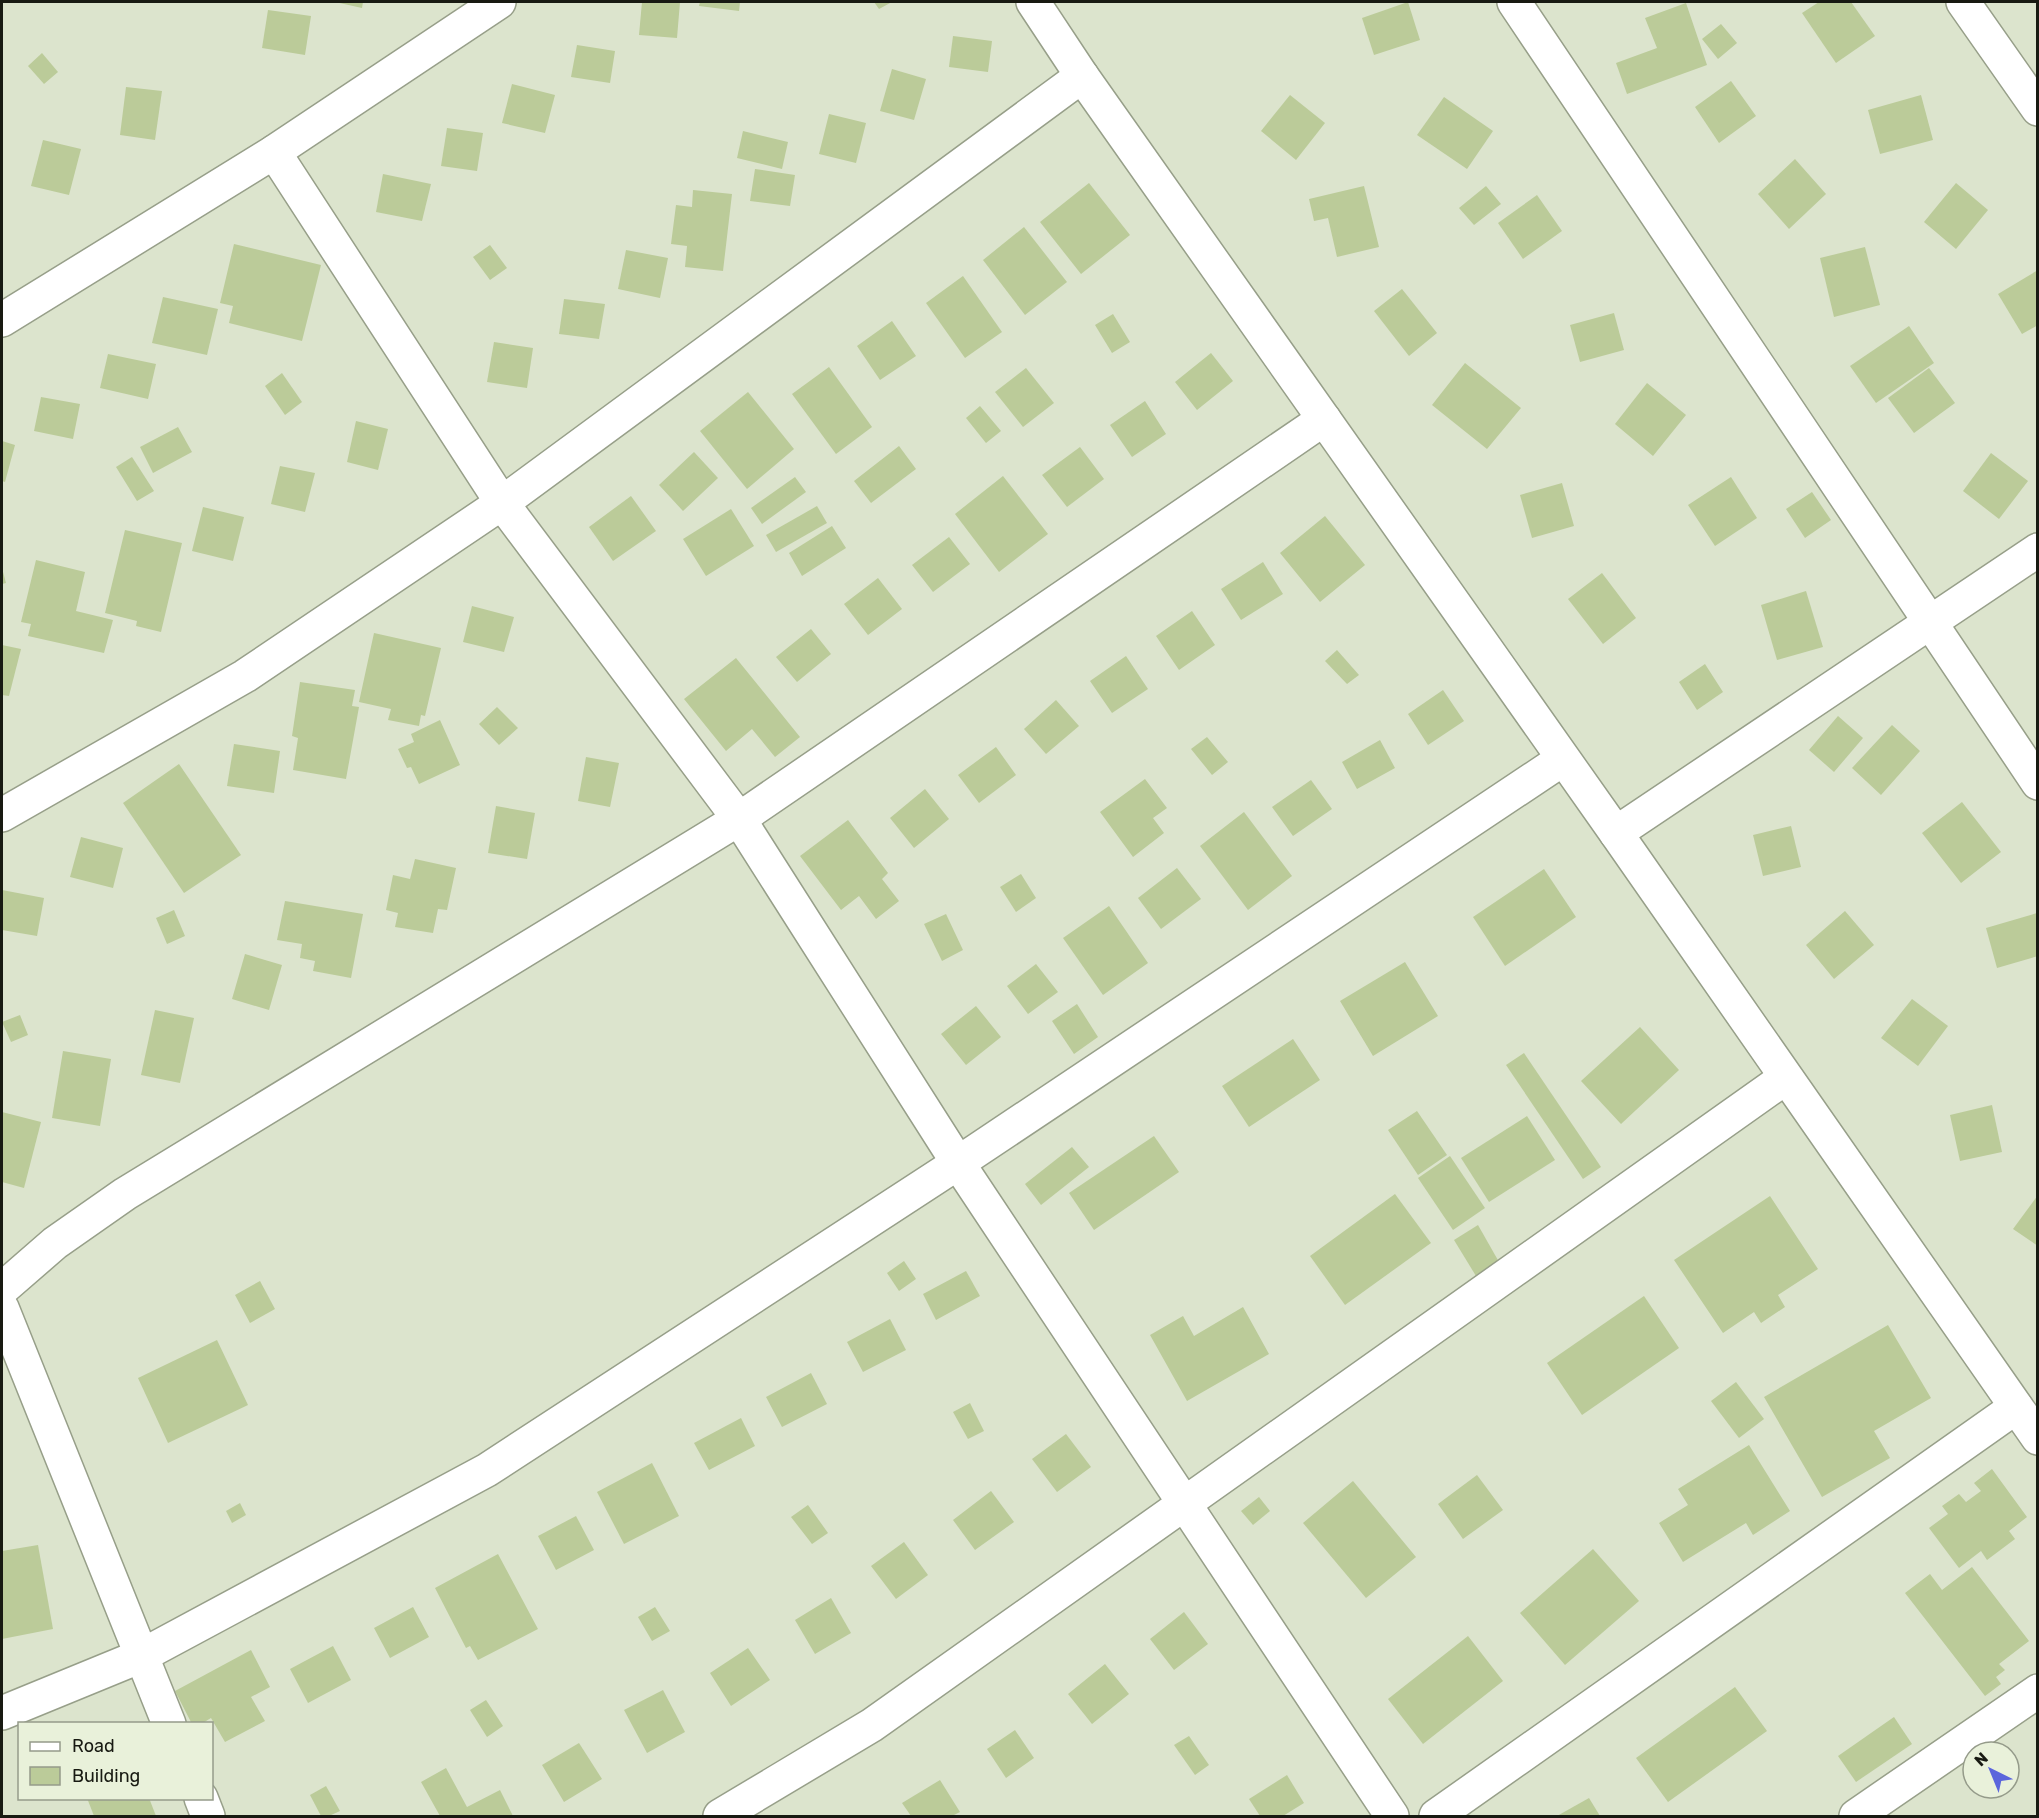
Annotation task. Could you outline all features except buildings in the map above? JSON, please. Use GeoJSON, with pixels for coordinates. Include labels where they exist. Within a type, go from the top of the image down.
{"type":"FeatureCollection","features":[{"type":"Feature","properties":{"kind":"street"},"geometry":{"type":"LineString","coordinates":[[2,320],[274,152],[499,2]]}},
{"type":"Feature","properties":{"kind":"street"},"geometry":{"type":"LineString","coordinates":[[1033,2],[1082,76],[1616,833],[2037,1438]]}},
{"type":"Feature","properties":{"kind":"street"},"geometry":{"type":"LineString","coordinates":[[1514,2],[2037,783]]}},
{"type":"Feature","properties":{"kind":"street"},"geometry":{"type":"LineString","coordinates":[[1963,2],[2037,109]]}},
{"type":"Feature","properties":{"kind":"street"},"geometry":{"type":"LineString","coordinates":[[2,815],[245,676],[502,503],[1082,76]]}},
{"type":"Feature","properties":{"kind":"street"},"geometry":{"type":"LineString","coordinates":[[274,152],[502,503],[739,819],[958,1163],[1183,1505],[1392,1816]]}},
{"type":"Feature","properties":{"kind":"street"},"geometry":{"type":"LineString","coordinates":[[2,1289],[55,1243],[125,1194],[739,819],[1324,419]]}},
{"type":"Feature","properties":{"kind":"street"},"geometry":{"type":"LineString","coordinates":[[1616,833],[2037,550]]}},
{"type":"Feature","properties":{"kind":"street"},"geometry":{"type":"LineString","coordinates":[[2,1713],[141,1656],[487,1470],[958,1163],[1563,759]]}},
{"type":"Feature","properties":{"kind":"street"},"geometry":{"type":"LineString","coordinates":[[720,1816],[872,1725],[1785,1078]]}},
{"type":"Feature","properties":{"kind":"street"},"geometry":{"type":"LineString","coordinates":[[2,1308],[168,1722]]}},
{"type":"Feature","properties":{"kind":"street"},"geometry":{"type":"LineString","coordinates":[[1436,1816],[2016,1407]]}},
{"type":"Feature","properties":{"kind":"street"},"geometry":{"type":"LineString","coordinates":[[1856,1816],[2037,1692]]}},
{"type":"Feature","properties":{"kind":"street"},"geometry":{"type":"LineString","coordinates":[[202,1800],[208,1816]]}}]}
